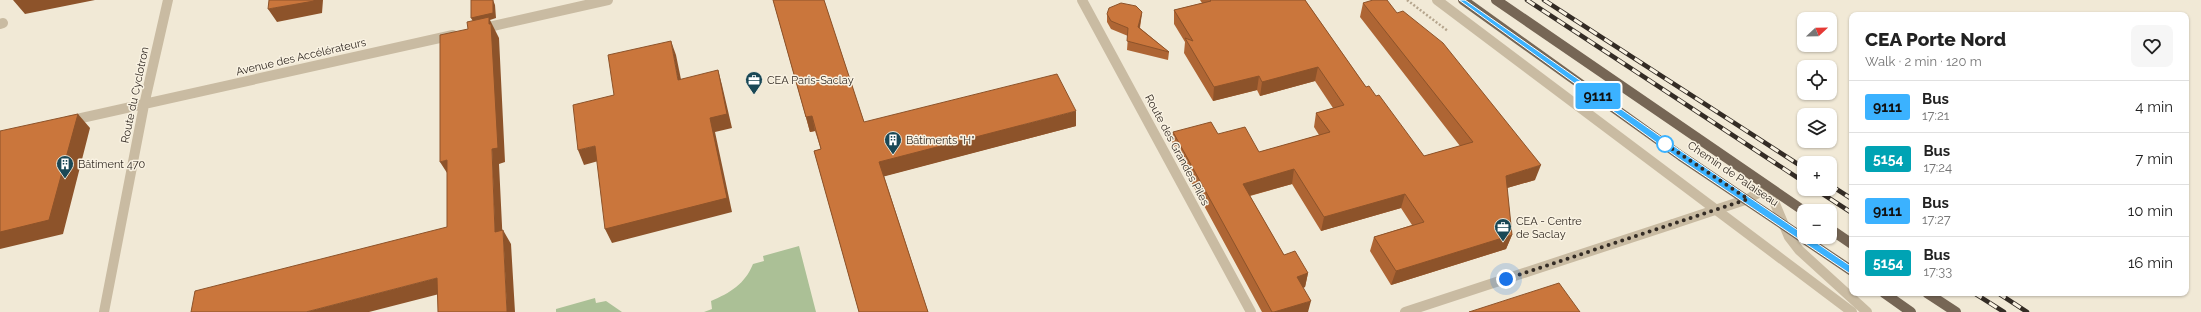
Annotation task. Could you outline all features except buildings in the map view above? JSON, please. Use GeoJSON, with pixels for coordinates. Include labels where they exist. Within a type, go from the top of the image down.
{"type":"FeatureCollection","features":[{"type":"Feature","properties":{"kind":"main road","name":"Chemin de Palaiseau"},"geometry":{"type":"LineString","coordinates":[[1463,0],[1681,156],[1748,199],[1849,269]]}},
{"type":"Feature","properties":{"kind":"main road","name":"Chemin de Palaiseau"},"geometry":{"type":"LineString","coordinates":[[1496,0],[1797,207]]}},
{"type":"Feature","properties":{"kind":"main road"},"geometry":{"type":"LineString","coordinates":[[1837,233],[1849,242]]}},
{"type":"Feature","properties":{"kind":"main road"},"geometry":{"type":"LineString","coordinates":[[1888,296],[1911,312]]}},
{"type":"Feature","properties":{"kind":"main road"},"geometry":{"type":"LineString","coordinates":[[1932,296],[1956,312]]}},
{"type":"Feature","properties":{"kind":"street","name":"Route du Cyclotron"},"geometry":{"type":"LineString","coordinates":[[104,312],[144,105],[168,0]]}},
{"type":"Feature","properties":{"kind":"street","name":"Avenue des Accélérateurs"},"geometry":{"type":"LineString","coordinates":[[61,123],[608,0]]}},
{"type":"Feature","properties":{"kind":"street","name":"Route des Grandes Piles"},"geometry":{"type":"LineString","coordinates":[[1082,0],[1251,312]]}},
{"type":"Feature","properties":{"kind":"street"},"geometry":{"type":"LineString","coordinates":[[1437,0],[1852,312]]}},
{"type":"Feature","properties":{"kind":"street"},"geometry":{"type":"LineString","coordinates":[[1405,312],[1717,210],[1748,199],[1768,188],[1789,237],[1799,250],[1866,312]]}},
{"type":"Feature","properties":{"kind":"green space"},"geometry":{"type":"Polygon","coordinates":[[[799,246],[816,312],[704,312],[712,309],[711,301],[736,287],[746,277],[753,264],[764,261],[763,256],[799,246]]]}},
{"type":"Feature","properties":{"kind":"green space"},"geometry":{"type":"Polygon","coordinates":[[[595,298],[596,303],[606,301],[622,312],[556,312],[556,309],[595,298]]]}},
{"type":"Feature","properties":{"kind":"railway"},"geometry":{"type":"LineString","coordinates":[[1527,0],[1797,177]]}},
{"type":"Feature","properties":{"kind":"railway"},"geometry":{"type":"LineString","coordinates":[[1544,0],[1797,163]]}},
{"type":"Feature","properties":{"kind":"railway"},"geometry":{"type":"LineString","coordinates":[[1837,189],[1849,197]]}},
{"type":"Feature","properties":{"kind":"railway"},"geometry":{"type":"LineString","coordinates":[[1826,196],[1849,211]]}},
{"type":"Feature","properties":{"kind":"railway"},"geometry":{"type":"LineString","coordinates":[[1979,296],[2004,312]]}},
{"type":"Feature","properties":{"kind":"railway"},"geometry":{"type":"LineString","coordinates":[[2003,296],[2027,312]]}},
{"type":"Feature","properties":{"kind":"bus line","name":"9111"},"geometry":{"type":"LineString","coordinates":[[1463,0],[1530,46],[1681,156],[1748,199],[1849,269]]}},
{"type":"Feature","properties":{"kind":"place","name":"CEA Paris-Saclay"},"geometry":{"type":"Point","coordinates":[754,95]}},
{"type":"Feature","properties":{"kind":"place","name":"Bâtiments \"H\""},"geometry":{"type":"Point","coordinates":[893,155]}},
{"type":"Feature","properties":{"kind":"place","name":"Bâtiment 470"},"geometry":{"type":"Point","coordinates":[65,179]}},
{"type":"Feature","properties":{"kind":"place","name":"CEA - Centre de Saclay"},"geometry":{"type":"Point","coordinates":[1503,242]}},
{"type":"Feature","properties":{"kind":"route"},"geometry":{"type":"LineString","coordinates":[[1506,279],[1648,232],[1699,217],[1748,199],[1665,144]]}}]}
